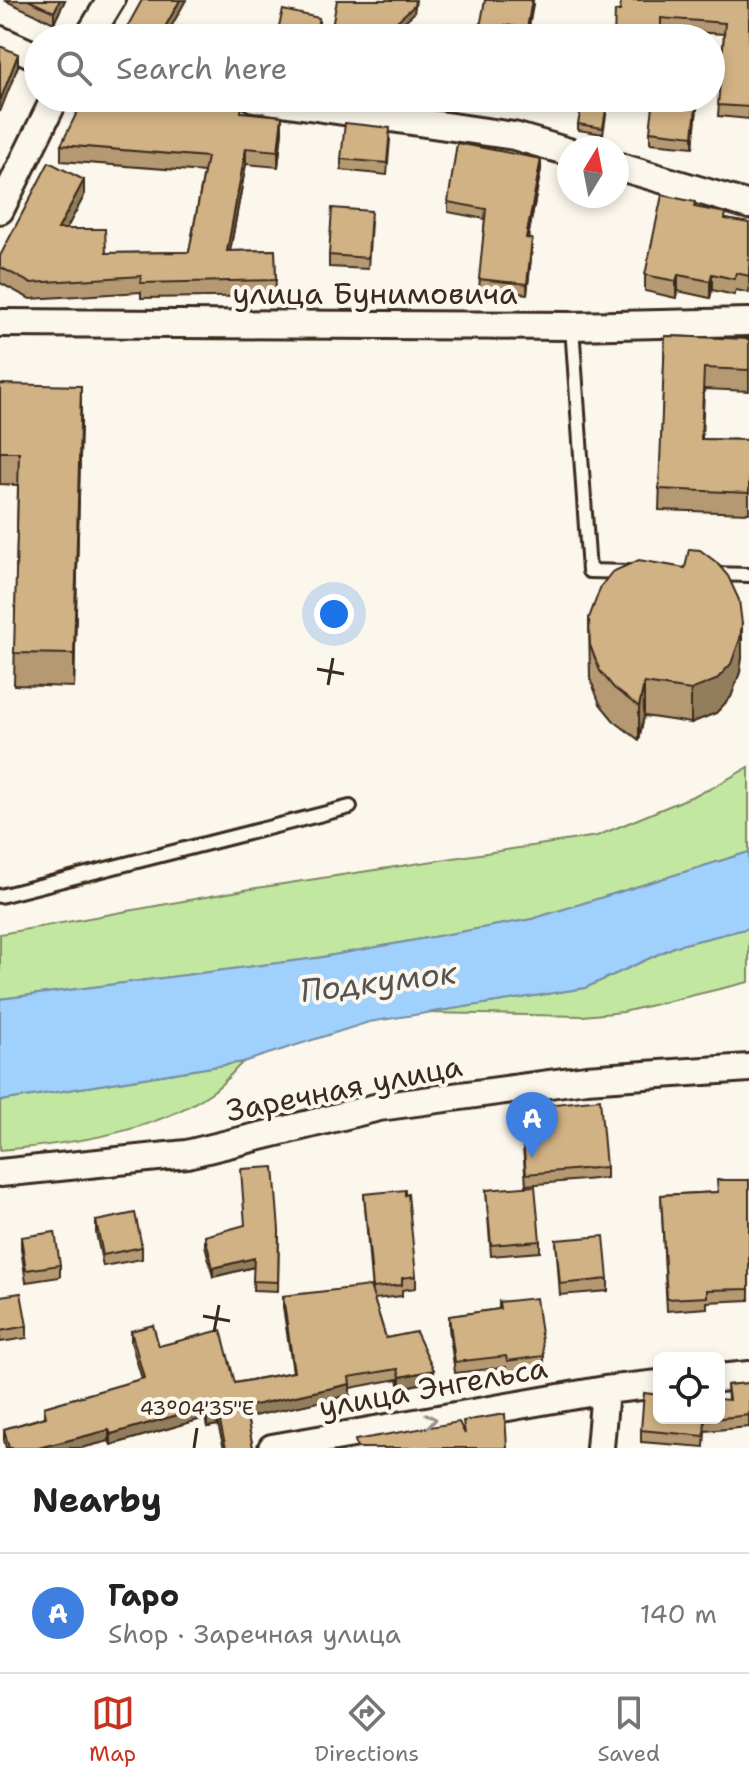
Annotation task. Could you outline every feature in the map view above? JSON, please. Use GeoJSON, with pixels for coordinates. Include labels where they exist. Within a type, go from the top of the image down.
{"type":"FeatureCollection","features":[{"type":"Feature","properties":{"kind":"street"},"geometry":{"type":"LineString","coordinates":[[96,24],[111,0]]}},
{"type":"Feature","properties":{"kind":"street"},"geometry":{"type":"LineString","coordinates":[[0,40],[24,51]]}},
{"type":"Feature","properties":{"kind":"street"},"geometry":{"type":"LineString","coordinates":[[0,210],[48,112]]}},
{"type":"Feature","properties":{"kind":"street"},"geometry":{"type":"LineString","coordinates":[[350,112],[514,136],[557,149]]}},
{"type":"Feature","properties":{"kind":"street"},"geometry":{"type":"LineString","coordinates":[[629,170],[749,205]]}},
{"type":"Feature","properties":{"kind":"street","name":"улица Бунимовича"},"geometry":{"type":"LineString","coordinates":[[0,323],[572,326],[749,322]]}},
{"type":"Feature","properties":{"kind":"street","name":"Заречная улица"},"geometry":{"type":"LineString","coordinates":[[0,1173],[187,1154],[393,1105],[586,1079],[749,1068]]}},
{"type":"Feature","properties":{"kind":"street"},"geometry":{"type":"LineString","coordinates":[[725,1377],[749,1375]]}},
{"type":"Feature","properties":{"kind":"street","name":"улица Энгельса"},"geometry":{"type":"LineString","coordinates":[[272,1448],[605,1390],[653,1385]]}},
{"type":"Feature","properties":{"kind":"street"},"geometry":{"type":"LineString","coordinates":[[600,1448],[605,1390]]}},
{"type":"Feature","properties":{"kind":"lane"},"geometry":{"type":"LineString","coordinates":[[572,326],[589,571],[637,572]]}},
{"type":"Feature","properties":{"kind":"lane"},"geometry":{"type":"LineString","coordinates":[[701,574],[749,575]]}},
{"type":"Feature","properties":{"kind":"lane"},"geometry":{"type":"LineString","coordinates":[[0,896],[350,807]]}},
{"type":"Feature","properties":{"kind":"green space"},"geometry":{"type":"Polygon","coordinates":[[[749,767],[749,852],[532,919],[317,958],[0,999],[0,934],[250,889],[597,836],[710,789],[749,767]]]}},
{"type":"Feature","properties":{"kind":"green space"},"geometry":{"type":"Polygon","coordinates":[[[749,928],[749,982],[623,1012],[583,1016],[426,1013],[585,988],[676,946],[749,928]]]}},
{"type":"Feature","properties":{"kind":"green space"},"geometry":{"type":"Polygon","coordinates":[[[243,1062],[212,1092],[164,1118],[83,1140],[0,1150],[0,1101],[243,1062]]]}},
{"type":"Feature","properties":{"kind":"water","name":"Подкумок"},"geometry":{"type":"Polygon","coordinates":[[[749,852],[749,928],[676,946],[585,988],[369,1022],[243,1062],[0,1101],[0,999],[317,958],[532,919],[749,852]]]}},
{"type":"Feature","properties":{"kind":"building"},"geometry":{"type":"Polygon","coordinates":[[[28,0],[60,0],[54,12],[28,0]]]}},
{"type":"Feature","properties":{"kind":"building"},"geometry":{"type":"Polygon","coordinates":[[[142,0],[180,0],[167,24],[129,24],[142,0]]]}},
{"type":"Feature","properties":{"kind":"building"},"geometry":{"type":"Polygon","coordinates":[[[337,0],[415,0],[414,6],[394,24],[333,24],[337,0]]]}},
{"type":"Feature","properties":{"kind":"building"},"geometry":{"type":"Polygon","coordinates":[[[485,0],[532,0],[528,24],[481,24],[485,0]]]}},
{"type":"Feature","properties":{"kind":"building"},"geometry":{"type":"Polygon","coordinates":[[[621,0],[749,0],[749,107],[725,105],[725,23],[661,18],[661,24],[615,24],[615,11],[620,11],[621,0]]]}},
{"type":"Feature","properties":{"kind":"building"},"geometry":{"type":"Polygon","coordinates":[[[283,10],[319,18],[318,24],[280,24],[283,10]]]}},
{"type":"Feature","properties":{"kind":"building"},"geometry":{"type":"Polygon","coordinates":[[[0,46],[18,54],[0,101],[0,46]]]}},
{"type":"Feature","properties":{"kind":"building"},"geometry":{"type":"Polygon","coordinates":[[[77,112],[241,112],[282,116],[278,151],[246,148],[227,251],[275,250],[276,280],[141,283],[141,276],[30,283],[0,267],[0,256],[49,162],[84,180],[58,229],[105,229],[106,253],[189,252],[207,157],[61,145],[77,112]]]}},
{"type":"Feature","properties":{"kind":"building"},"geometry":{"type":"Polygon","coordinates":[[[580,112],[606,112],[603,128],[578,124],[580,112]]]}},
{"type":"Feature","properties":{"kind":"building"},"geometry":{"type":"Polygon","coordinates":[[[652,112],[696,112],[693,136],[650,131],[652,112]]]}},
{"type":"Feature","properties":{"kind":"building"},"geometry":{"type":"Polygon","coordinates":[[[345,123],[390,128],[387,163],[341,159],[345,123]]]}},
{"type":"Feature","properties":{"kind":"building"},"geometry":{"type":"Polygon","coordinates":[[[457,143],[541,159],[526,238],[532,239],[527,284],[479,279],[486,209],[448,202],[457,143]]]}},
{"type":"Feature","properties":{"kind":"building"},"geometry":{"type":"Polygon","coordinates":[[[662,195],[695,202],[694,207],[726,213],[725,219],[749,223],[749,276],[736,273],[734,279],[712,274],[710,281],[678,275],[676,281],[645,275],[662,195]]]}},
{"type":"Feature","properties":{"kind":"building"},"geometry":{"type":"Polygon","coordinates":[[[332,208],[371,211],[368,258],[329,255],[332,208]]]}},
{"type":"Feature","properties":{"kind":"building"},"geometry":{"type":"Polygon","coordinates":[[[665,336],[749,339],[749,370],[704,368],[701,439],[749,440],[749,493],[659,489],[665,336]]]}},
{"type":"Feature","properties":{"kind":"building"},"geometry":{"type":"Polygon","coordinates":[[[0,384],[81,386],[74,654],[14,653],[19,452],[0,452],[0,384]]]}},
{"type":"Feature","properties":{"kind":"building"},"geometry":{"type":"Polygon","coordinates":[[[689,549],[700,550],[728,576],[739,600],[740,639],[731,664],[716,680],[691,690],[644,683],[639,707],[614,688],[600,671],[590,645],[589,618],[601,586],[612,572],[639,560],[685,568],[689,549]]]}},
{"type":"Feature","properties":{"kind":"building"},"geometry":{"type":"Polygon","coordinates":[[[600,1099],[606,1167],[526,1174],[520,1108],[600,1099]]]}},
{"type":"Feature","properties":{"kind":"building"},"geometry":{"type":"Polygon","coordinates":[[[274,1167],[279,1230],[278,1282],[253,1281],[254,1258],[213,1268],[205,1236],[245,1225],[241,1169],[274,1167]]]}},
{"type":"Feature","properties":{"kind":"building"},"geometry":{"type":"Polygon","coordinates":[[[717,1180],[749,1180],[749,1289],[707,1290],[707,1297],[667,1299],[661,1195],[718,1192],[717,1180]]]}},
{"type":"Feature","properties":{"kind":"building"},"geometry":{"type":"Polygon","coordinates":[[[535,1186],[540,1241],[491,1245],[486,1190],[535,1186]]]}},
{"type":"Feature","properties":{"kind":"building"},"geometry":{"type":"Polygon","coordinates":[[[405,1190],[405,1195],[408,1194],[416,1276],[402,1278],[402,1285],[373,1288],[364,1194],[405,1190]]]}},
{"type":"Feature","properties":{"kind":"building"},"geometry":{"type":"Polygon","coordinates":[[[135,1213],[142,1247],[103,1255],[96,1221],[135,1213]]]}},
{"type":"Feature","properties":{"kind":"building"},"geometry":{"type":"Polygon","coordinates":[[[55,1232],[60,1265],[26,1270],[21,1237],[55,1232]]]}},
{"type":"Feature","properties":{"kind":"building"},"geometry":{"type":"Polygon","coordinates":[[[604,1236],[608,1279],[560,1284],[556,1240],[604,1236]]]}},
{"type":"Feature","properties":{"kind":"building"},"geometry":{"type":"Polygon","coordinates":[[[370,1286],[386,1338],[416,1332],[434,1370],[400,1377],[398,1369],[349,1377],[350,1384],[245,1407],[253,1448],[226,1448],[218,1414],[207,1416],[205,1407],[111,1434],[109,1430],[38,1448],[9,1448],[4,1429],[46,1417],[44,1407],[144,1378],[131,1331],[153,1325],[159,1346],[221,1330],[235,1383],[294,1372],[283,1296],[370,1286]]]}},
{"type":"Feature","properties":{"kind":"building"},"geometry":{"type":"Polygon","coordinates":[[[21,1293],[27,1326],[0,1331],[0,1296],[21,1293]]]}},
{"type":"Feature","properties":{"kind":"building"},"geometry":{"type":"Polygon","coordinates":[[[536,1298],[544,1356],[507,1361],[506,1356],[455,1362],[449,1316],[500,1309],[499,1302],[536,1298]]]}},
{"type":"Feature","properties":{"kind":"building"},"geometry":{"type":"Polygon","coordinates":[[[749,1383],[749,1415],[725,1418],[725,1400],[729,1400],[727,1385],[749,1383]]]}},
{"type":"Feature","properties":{"kind":"building"},"geometry":{"type":"Polygon","coordinates":[[[644,1393],[653,1394],[653,1424],[705,1424],[704,1436],[641,1430],[644,1393]]]}},
{"type":"Feature","properties":{"kind":"building"},"geometry":{"type":"Polygon","coordinates":[[[505,1414],[507,1448],[357,1448],[355,1440],[459,1422],[465,1434],[463,1421],[505,1414]]]}},
{"type":"Feature","properties":{"kind":"place","name":"Гаро"},"geometry":{"type":"Point","coordinates":[532,1158]}}]}
